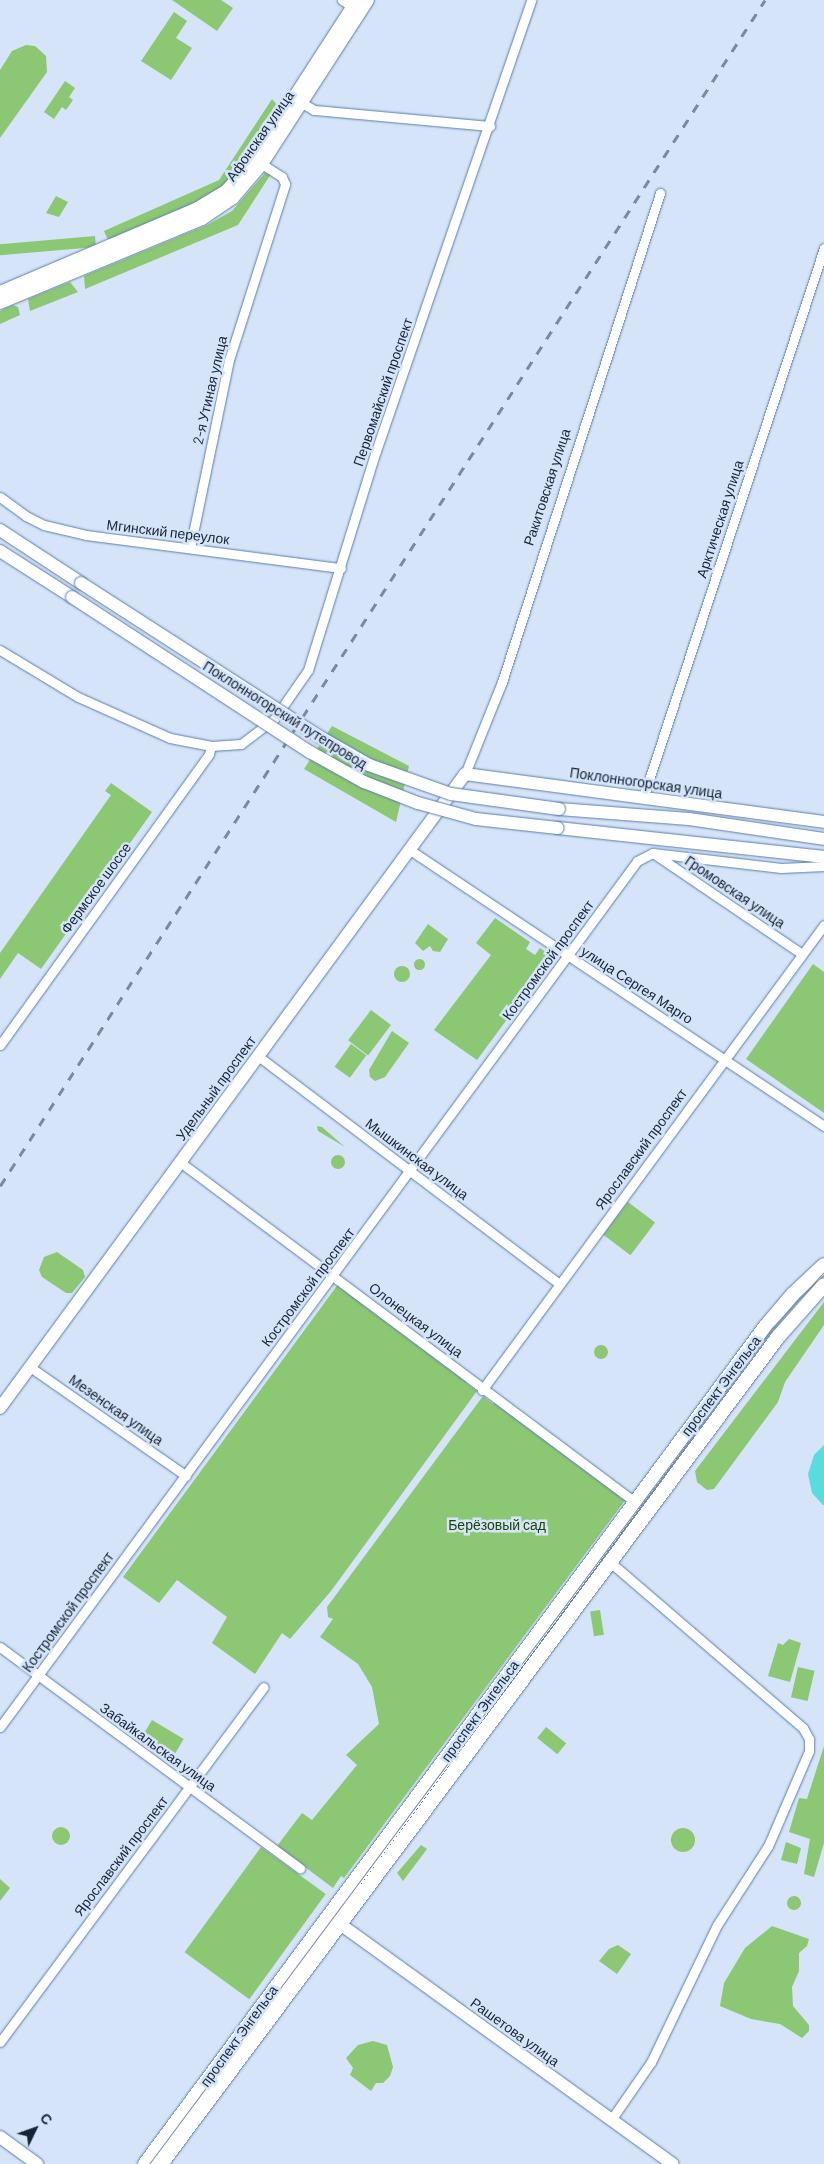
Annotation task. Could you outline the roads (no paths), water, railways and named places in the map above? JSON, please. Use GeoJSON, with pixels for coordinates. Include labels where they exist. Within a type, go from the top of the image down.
{"type":"FeatureCollection","features":[{"type":"Feature","properties":{"kind":"main road","name":"проспект Энгельса"},"geometry":{"type":"LineString","coordinates":[[161,2164],[635,1502],[765,1327],[793,1294],[824,1265]]}},
{"type":"Feature","properties":{"kind":"main road","name":"проспект Энгельса"},"geometry":{"type":"LineString","coordinates":[[145,2164],[610,1562],[778,1336],[824,1286]]}},
{"type":"Feature","properties":{"kind":"street","name":"Афонская улица"},"geometry":{"type":"LineString","coordinates":[[0,292],[196,209],[226,190],[254,159],[353,5],[368,0]]}},
{"type":"Feature","properties":{"kind":"street","name":"Первомайский проспект"},"geometry":{"type":"LineString","coordinates":[[212,746],[241,744],[252,739],[274,720],[308,670],[376,451],[490,126],[531,0]]}},
{"type":"Feature","properties":{"kind":"street","name":"Афонская улица"},"geometry":{"type":"LineString","coordinates":[[0,303],[202,219],[238,194],[262,164],[302,103],[353,5]]}},
{"type":"Feature","properties":{"kind":"street"},"geometry":{"type":"LineString","coordinates":[[302,103],[314,110],[490,126]]}},
{"type":"Feature","properties":{"kind":"street","name":"2-я Утиная улица"},"geometry":{"type":"LineString","coordinates":[[190,548],[229,360],[285,184],[282,177],[262,164]]}},
{"type":"Feature","properties":{"kind":"street","name":"Ракитовская улица"},"geometry":{"type":"LineString","coordinates":[[457,786],[464,774],[502,682],[660,193]]}},
{"type":"Feature","properties":{"kind":"street","name":"Арктическая улица"},"geometry":{"type":"LineString","coordinates":[[642,798],[824,248]]}},
{"type":"Feature","properties":{"kind":"street","name":"Мгинский переулок"},"geometry":{"type":"LineString","coordinates":[[0,497],[26,516],[62,530],[341,568]]}},
{"type":"Feature","properties":{"kind":"street","name":"Поклонногорский путепровод"},"geometry":{"type":"LineString","coordinates":[[0,530],[320,737],[369,765],[451,794],[560,809],[689,819],[824,839]]}},
{"type":"Feature","properties":{"kind":"street","name":"Поклонногорский путепровод"},"geometry":{"type":"LineString","coordinates":[[0,551],[310,752],[364,782],[418,803],[469,817],[824,857]]}},
{"type":"Feature","properties":{"kind":"street"},"geometry":{"type":"LineString","coordinates":[[0,650],[109,713],[170,738],[212,746]]}},
{"type":"Feature","properties":{"kind":"street","name":"Фермское шоссе"},"geometry":{"type":"LineString","coordinates":[[0,1045],[209,754],[212,746]]}},
{"type":"Feature","properties":{"kind":"street","name":"Поклонногорская улица"},"geometry":{"type":"LineString","coordinates":[[464,774],[824,822]]}},
{"type":"Feature","properties":{"kind":"street","name":"Удельный проспект"},"geometry":{"type":"LineString","coordinates":[[0,1408],[457,786]]}},
{"type":"Feature","properties":{"kind":"street","name":"улица Сергея Марго"},"geometry":{"type":"LineString","coordinates":[[410,850],[824,1126]]}},
{"type":"Feature","properties":{"kind":"street"},"geometry":{"type":"LineString","coordinates":[[653,853],[781,868],[824,866]]}},
{"type":"Feature","properties":{"kind":"street","name":"Костромской проспект"},"geometry":{"type":"LineString","coordinates":[[0,1727],[334,1276],[637,860],[653,853]]}},
{"type":"Feature","properties":{"kind":"street","name":"Громовская улица"},"geometry":{"type":"LineString","coordinates":[[653,853],[802,954]]}},
{"type":"Feature","properties":{"kind":"street","name":"Ярославский проспект"},"geometry":{"type":"LineString","coordinates":[[483,1389],[824,925]]}},
{"type":"Feature","properties":{"kind":"street","name":"Мышкинская улица"},"geometry":{"type":"LineString","coordinates":[[258,1056],[560,1284]]}},
{"type":"Feature","properties":{"kind":"street","name":"Олонецкая улица"},"geometry":{"type":"LineString","coordinates":[[180,1162],[635,1502]]}},
{"type":"Feature","properties":{"kind":"street","name":"Мезенская улица"},"geometry":{"type":"LineString","coordinates":[[30,1367],[186,1476]]}},
{"type":"Feature","properties":{"kind":"street"},"geometry":{"type":"LineString","coordinates":[[610,1562],[803,1728],[809,1739],[809,1751],[768,1846],[717,1925],[650,2062],[611,2120]]}},
{"type":"Feature","properties":{"kind":"street","name":"Забайкальская улица"},"geometry":{"type":"LineString","coordinates":[[0,1647],[300,1868]]}},
{"type":"Feature","properties":{"kind":"street","name":"Ярославский проспект"},"geometry":{"type":"LineString","coordinates":[[0,2042],[264,1687]]}},
{"type":"Feature","properties":{"kind":"street","name":"Рашетова улица"},"geometry":{"type":"LineString","coordinates":[[334,1920],[673,2164]]}},
{"type":"Feature","properties":{"kind":"street"},"geometry":{"type":"LineString","coordinates":[[0,2137],[37,2164]]}},
{"type":"Feature","properties":{"kind":"tram line"},"geometry":{"type":"LineString","coordinates":[[149,2164],[772,1328],[824,1272]]}},
{"type":"Feature","properties":{"kind":"railway"},"geometry":{"type":"LineString","coordinates":[[0,1186],[765,0]]}},
{"type":"Feature","properties":{"kind":"park label","name":"Берёзовый сад"},"geometry":{"type":"Point","coordinates":[497,1525]}}]}
